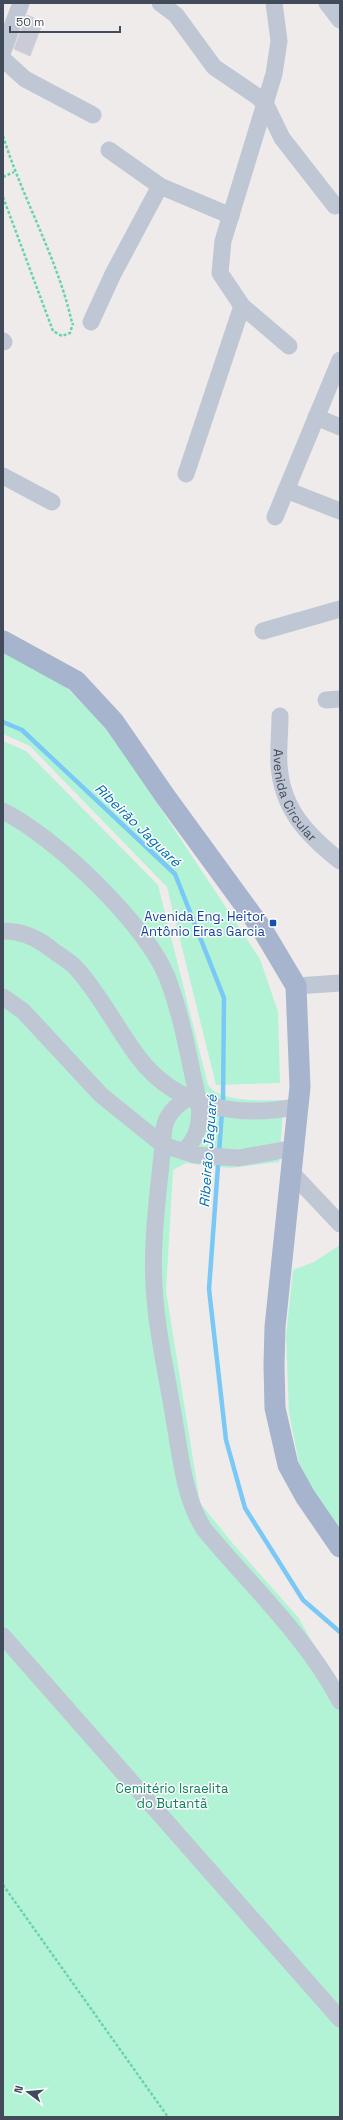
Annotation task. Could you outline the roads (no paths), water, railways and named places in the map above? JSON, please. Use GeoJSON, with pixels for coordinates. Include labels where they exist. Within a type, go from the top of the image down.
{"type":"FeatureCollection","features":[{"type":"Feature","properties":{"kind":"main road"},"geometry":{"type":"LineString","coordinates":[[3,640],[76,681],[114,722],[165,796],[262,928],[296,986],[300,1087],[275,1327],[275,1408],[288,1465],[304,1496],[340,1547]]}},
{"type":"Feature","properties":{"kind":"street"},"geometry":{"type":"LineString","coordinates":[[3,51],[20,3]]}},
{"type":"Feature","properties":{"kind":"street"},"geometry":{"type":"LineString","coordinates":[[160,3],[176,16],[214,67],[258,97],[266,105],[282,138],[335,206]]}},
{"type":"Feature","properties":{"kind":"street"},"geometry":{"type":"LineString","coordinates":[[274,3],[280,42],[266,105],[223,241],[220,273],[242,306],[289,346]]}},
{"type":"Feature","properties":{"kind":"street"},"geometry":{"type":"LineString","coordinates":[[327,3],[340,20]]}},
{"type":"Feature","properties":{"kind":"street"},"geometry":{"type":"LineString","coordinates":[[3,59],[25,79],[93,115]]}},
{"type":"Feature","properties":{"kind":"street"},"geometry":{"type":"LineString","coordinates":[[109,150],[160,186],[231,216]]}},
{"type":"Feature","properties":{"kind":"street"},"geometry":{"type":"LineString","coordinates":[[91,322],[113,274],[160,186]]}},
{"type":"Feature","properties":{"kind":"street"},"geometry":{"type":"LineString","coordinates":[[186,474],[242,306]]}},
{"type":"Feature","properties":{"kind":"street"},"geometry":{"type":"LineString","coordinates":[[275,517],[340,360]]}},
{"type":"Feature","properties":{"kind":"street"},"geometry":{"type":"LineString","coordinates":[[316,417],[340,427]]}},
{"type":"Feature","properties":{"kind":"street"},"geometry":{"type":"LineString","coordinates":[[3,476],[52,502]]}},
{"type":"Feature","properties":{"kind":"street"},"geometry":{"type":"LineString","coordinates":[[286,490],[340,511]]}},
{"type":"Feature","properties":{"kind":"street"},"geometry":{"type":"LineString","coordinates":[[263,631],[340,610]]}},
{"type":"Feature","properties":{"kind":"street","name":"Avenida Circular"},"geometry":{"type":"LineString","coordinates":[[280,716],[279,766],[286,796],[299,823],[317,843],[340,861]]}},
{"type":"Feature","properties":{"kind":"street"},"geometry":{"type":"LineString","coordinates":[[3,811],[21,820],[90,877],[133,924],[151,948],[166,976],[177,1007],[200,1103],[199,1129],[189,1153]]}},
{"type":"Feature","properties":{"kind":"street"},"geometry":{"type":"LineString","coordinates":[[3,931],[24,934],[39,939],[76,967],[97,994],[140,1059],[166,1084],[200,1103]]}},
{"type":"Feature","properties":{"kind":"street"},"geometry":{"type":"LineString","coordinates":[[296,986],[340,983]]}},
{"type":"Feature","properties":{"kind":"street"},"geometry":{"type":"LineString","coordinates":[[3,997],[23,1011],[101,1095],[163,1145],[189,1153],[239,1158],[294,1148]]}},
{"type":"Feature","properties":{"kind":"street"},"geometry":{"type":"LineString","coordinates":[[299,1106],[283,1110],[248,1110],[200,1103],[175,1106],[166,1117],[162,1131],[163,1145],[153,1250],[155,1300],[181,1456],[193,1508],[204,1529],[294,1631],[317,1663],[340,1701]]}},
{"type":"Feature","properties":{"kind":"street"},"geometry":{"type":"LineString","coordinates":[[291,1172],[340,1224]]}},
{"type":"Feature","properties":{"kind":"street"},"geometry":{"type":"LineString","coordinates":[[3,1636],[340,2019]]}},
{"type":"Feature","properties":{"kind":"waterway","name":"Ribeirão Jaguaré"},"geometry":{"type":"LineString","coordinates":[[3,722],[22,730],[175,874],[224,998],[223,1104]]}},
{"type":"Feature","properties":{"kind":"waterway","name":"Ribeirão Jaguaré"},"geometry":{"type":"LineString","coordinates":[[222,1111],[209,1289],[226,1440],[245,1508],[303,1600],[340,1632]]}},
{"type":"Feature","properties":{"kind":"place","name":"Avenida Eng. Heitor Antônio Eiras Garcia"},"geometry":{"type":"Point","coordinates":[273,923]}},
{"type":"Feature","properties":{"kind":"park label","name":"Cemitério Israelita do Butantã"},"geometry":{"type":"Point","coordinates":[172,1796]}}]}
